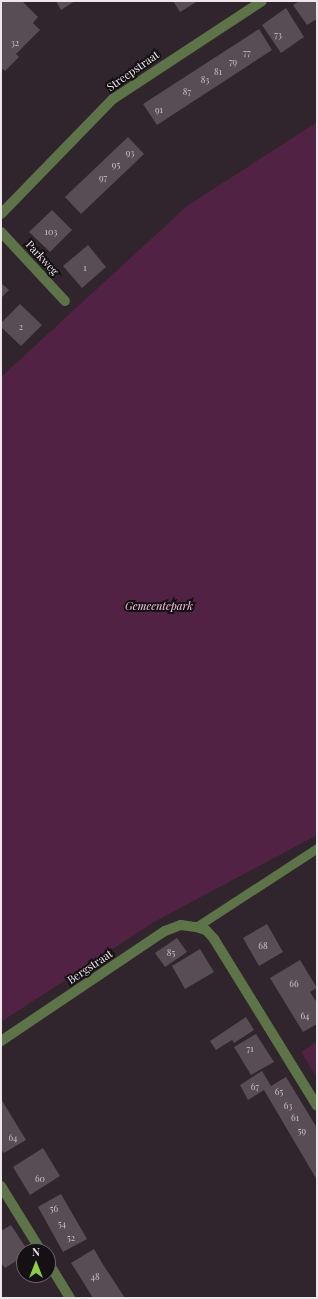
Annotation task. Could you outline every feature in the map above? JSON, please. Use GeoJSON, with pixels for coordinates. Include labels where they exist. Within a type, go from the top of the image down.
{"type":"FeatureCollection","features":[{"type":"Feature","properties":{"kind":"street","name":"Streepstraat"},"geometry":{"type":"LineString","coordinates":[[1,214],[113,99],[262,1]]}},
{"type":"Feature","properties":{"kind":"street","name":"Parkweg"},"geometry":{"type":"LineString","coordinates":[[1,232],[65,301]]}},
{"type":"Feature","properties":{"kind":"street","name":"Bergstraat"},"geometry":{"type":"LineString","coordinates":[[1,1041],[165,931],[181,925],[196,927]]}},
{"type":"Feature","properties":{"kind":"street"},"geometry":{"type":"LineString","coordinates":[[196,927],[206,930],[214,939],[317,1106]]}},
{"type":"Feature","properties":{"kind":"street"},"geometry":{"type":"LineString","coordinates":[[1,1186],[36,1243]]}},
{"type":"Feature","properties":{"kind":"street"},"geometry":{"type":"LineString","coordinates":[[56,1275],[70,1298]]}},
{"type":"Feature","properties":{"kind":"lane"},"geometry":{"type":"LineString","coordinates":[[196,927],[317,848]]}},
{"type":"Feature","properties":{"kind":"green space","name":"Gemeentepark"},"geometry":{"type":"Polygon","coordinates":[[[317,122],[317,835],[154,922],[1,1022],[1,377],[187,206],[317,122]]]}},
{"type":"Feature","properties":{"kind":"green space"},"geometry":{"type":"Polygon","coordinates":[[[317,1041],[317,1078],[301,1052],[317,1041]]]}},
{"type":"Feature","properties":{"kind":"building"},"geometry":{"type":"Polygon","coordinates":[[[3,1],[22,1],[38,17],[33,23],[40,30],[16,54],[19,57],[5,71],[3,69],[1,71],[1,3],[3,1]]]}},
{"type":"Feature","properties":{"kind":"building"},"geometry":{"type":"Polygon","coordinates":[[[56,1],[75,1],[61,10],[56,1]]]}},
{"type":"Feature","properties":{"kind":"building"},"geometry":{"type":"Polygon","coordinates":[[[173,1],[198,1],[180,12],[173,1]]]}},
{"type":"Feature","properties":{"kind":"building"},"geometry":{"type":"Polygon","coordinates":[[[299,1],[317,1],[317,19],[307,25],[293,5],[299,1]]]}},
{"type":"Feature","properties":{"kind":"building"},"geometry":{"type":"Polygon","coordinates":[[[286,8],[304,37],[281,53],[262,25],[286,8]]]}},
{"type":"Feature","properties":{"kind":"building"},"geometry":{"type":"Polygon","coordinates":[[[259,29],[272,50],[157,125],[143,104],[259,29]]]}},
{"type":"Feature","properties":{"kind":"building"},"geometry":{"type":"Polygon","coordinates":[[[128,137],[144,154],[81,214],[65,197],[128,137]]]}},
{"type":"Feature","properties":{"kind":"building"},"geometry":{"type":"Polygon","coordinates":[[[52,210],[72,230],[50,252],[29,232],[52,210]]]}},
{"type":"Feature","properties":{"kind":"building"},"geometry":{"type":"Polygon","coordinates":[[[88,245],[106,267],[82,288],[63,266],[88,245]]]}},
{"type":"Feature","properties":{"kind":"building"},"geometry":{"type":"Polygon","coordinates":[[[1,283],[9,290],[1,298],[1,283]]]}},
{"type":"Feature","properties":{"kind":"building"},"geometry":{"type":"Polygon","coordinates":[[[20,304],[42,325],[21,346],[1,327],[1,323],[20,304]]]}},
{"type":"Feature","properties":{"kind":"building"},"geometry":{"type":"Polygon","coordinates":[[[267,924],[283,952],[259,966],[243,938],[267,924]]]}},
{"type":"Feature","properties":{"kind":"building"},"geometry":{"type":"Polygon","coordinates":[[[177,938],[187,952],[165,967],[155,953],[177,938]]]}},
{"type":"Feature","properties":{"kind":"building"},"geometry":{"type":"Polygon","coordinates":[[[200,949],[214,972],[185,989],[172,966],[200,949]]]}},
{"type":"Feature","properties":{"kind":"building"},"geometry":{"type":"Polygon","coordinates":[[[300,960],[317,988],[310,992],[317,1003],[317,1024],[303,1032],[270,978],[300,960]]]}},
{"type":"Feature","properties":{"kind":"building"},"geometry":{"type":"Polygon","coordinates":[[[246,1017],[254,1030],[234,1043],[232,1040],[216,1050],[210,1041],[246,1017]]]}},
{"type":"Feature","properties":{"kind":"building"},"geometry":{"type":"Polygon","coordinates":[[[256,1034],[274,1062],[251,1075],[234,1047],[256,1034]]]}},
{"type":"Feature","properties":{"kind":"building"},"geometry":{"type":"Polygon","coordinates":[[[262,1071],[271,1086],[286,1077],[317,1128],[317,1180],[264,1090],[248,1100],[240,1085],[262,1071]]]}},
{"type":"Feature","properties":{"kind":"building"},"geometry":{"type":"Polygon","coordinates":[[[1,1099],[26,1140],[4,1153],[1,1149],[1,1099]]]}},
{"type":"Feature","properties":{"kind":"building"},"geometry":{"type":"Polygon","coordinates":[[[43,1148],[60,1176],[30,1195],[13,1167],[43,1148]]]}},
{"type":"Feature","properties":{"kind":"building"},"geometry":{"type":"Polygon","coordinates":[[[61,1194],[87,1239],[63,1252],[38,1207],[61,1194]]]}},
{"type":"Feature","properties":{"kind":"building"},"geometry":{"type":"Polygon","coordinates":[[[11,1225],[23,1243],[16,1243],[16,1261],[5,1268],[1,1263],[1,1231],[11,1225]]]}},
{"type":"Feature","properties":{"kind":"building"},"geometry":{"type":"Polygon","coordinates":[[[94,1249],[125,1298],[93,1298],[71,1263],[94,1249]]]}}]}
